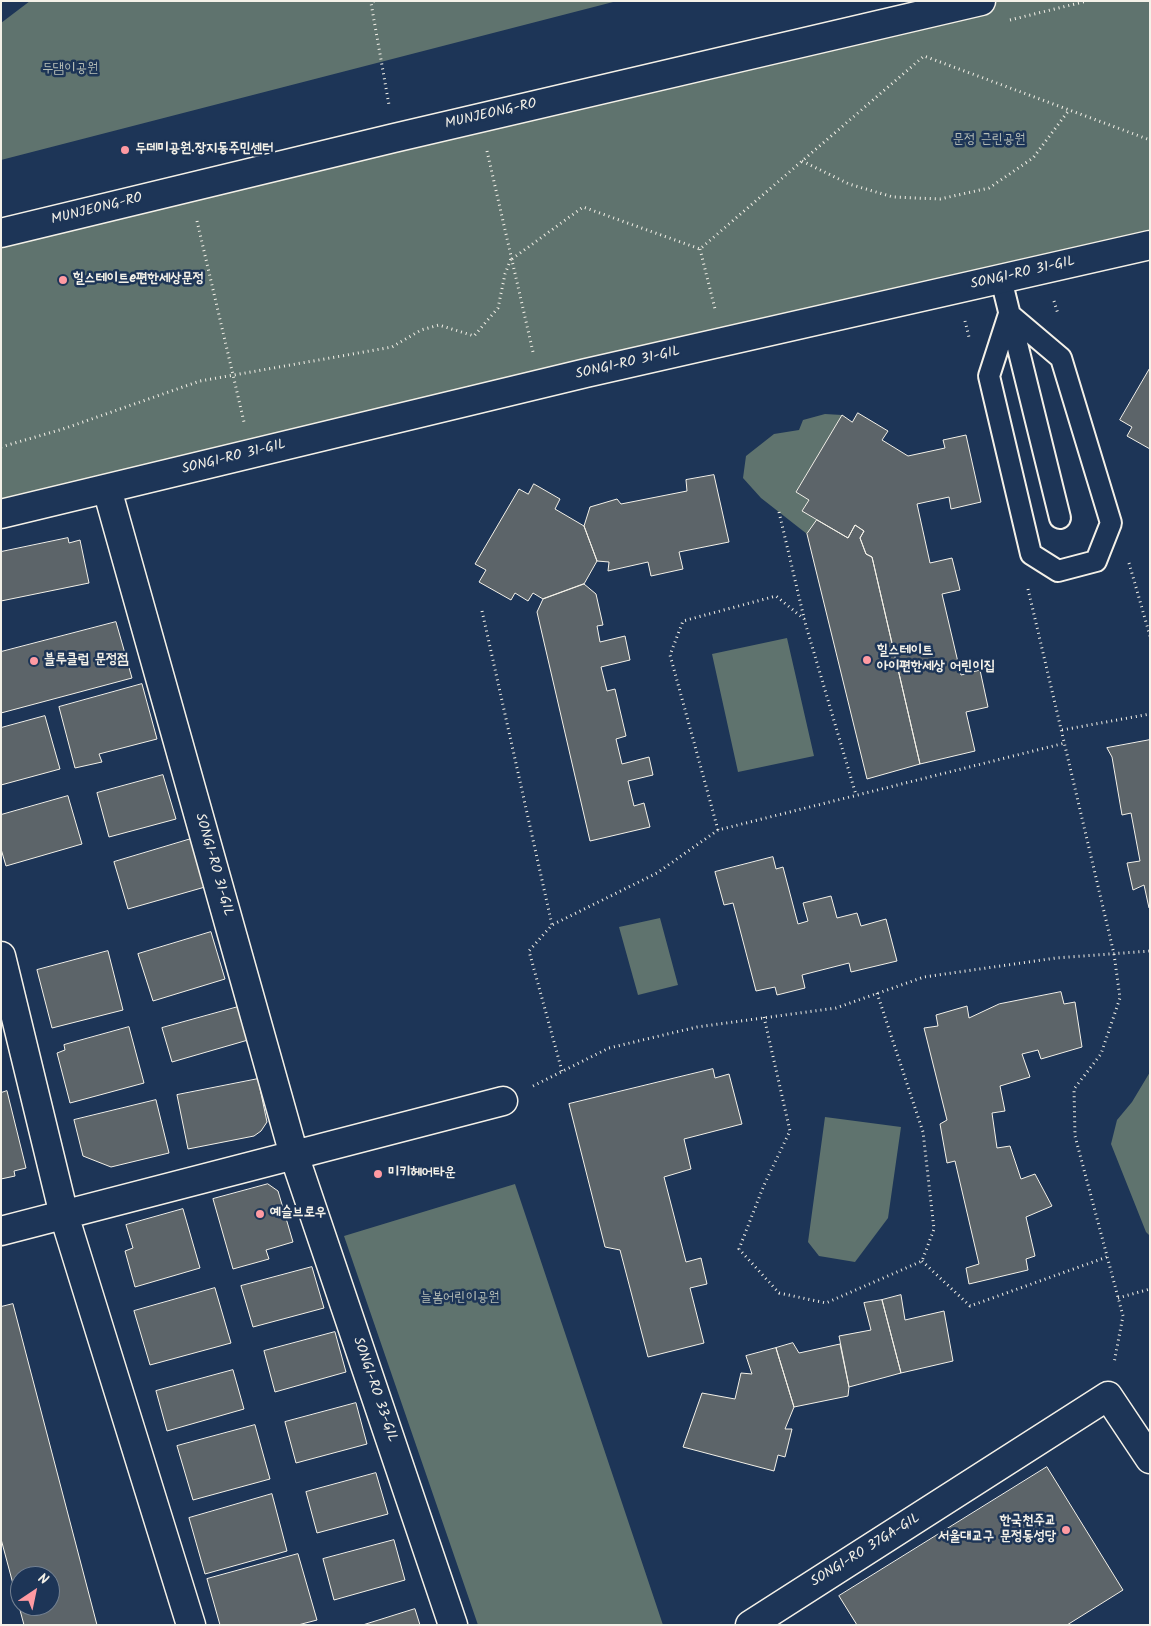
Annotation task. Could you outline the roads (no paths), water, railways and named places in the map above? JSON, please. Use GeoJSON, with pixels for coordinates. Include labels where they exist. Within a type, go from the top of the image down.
{"type":"FeatureCollection","features":[{"type":"Feature","properties":{"kind":"street","name":"MUNJEONG-RO"},"geometry":{"type":"LineString","coordinates":[[1,233],[394,138],[981,1]]}},
{"type":"Feature","properties":{"kind":"street","name":"SONGI-RO 31-GIL"},"geometry":{"type":"LineString","coordinates":[[1,514],[541,384],[1150,245]]}},
{"type":"Feature","properties":{"kind":"street","name":"SONGI-RO 31-GIL"},"geometry":{"type":"LineString","coordinates":[[107,489],[294,1155]]}},
{"type":"Feature","properties":{"kind":"street"},"geometry":{"type":"LineString","coordinates":[[1,956],[64,1215],[191,1625]]}},
{"type":"Feature","properties":{"kind":"street"},"geometry":{"type":"LineString","coordinates":[[1,1231],[503,1101]]}},
{"type":"Feature","properties":{"kind":"street","name":"SONGI-RO 33-GIL"},"geometry":{"type":"LineString","coordinates":[[294,1155],[453,1625]]}},
{"type":"Feature","properties":{"kind":"street","name":"SONGI-RO 37GA-GIL"},"geometry":{"type":"LineString","coordinates":[[750,1625],[1108,1396],[1150,1459]]}},
{"type":"Feature","properties":{"kind":"lane"},"geometry":{"type":"LineString","coordinates":[[1001,279],[1060,518]]}},
{"type":"Feature","properties":{"kind":"lane"},"geometry":{"type":"LineString","coordinates":[[1009,314],[1061,358],[1111,523],[1096,561],[1058,571],[1031,554],[989,376],[1009,314]]}},
{"type":"Feature","properties":{"kind":"place","name":"두데미공원.장지동주민센터"},"geometry":{"type":"Point","coordinates":[125,150]}},
{"type":"Feature","properties":{"kind":"place","name":"힐스테이트e편한세상문정"},"geometry":{"type":"Point","coordinates":[63,280]}},
{"type":"Feature","properties":{"kind":"place","name":"힐스테이트 아이편한세상 어린이집"},"geometry":{"type":"Point","coordinates":[867,660]}},
{"type":"Feature","properties":{"kind":"place","name":"블루클럽 문정점"},"geometry":{"type":"Point","coordinates":[34,661]}},
{"type":"Feature","properties":{"kind":"place","name":"미키헤어타운"},"geometry":{"type":"Point","coordinates":[378,1174]}},
{"type":"Feature","properties":{"kind":"place","name":"예슬브로우"},"geometry":{"type":"Point","coordinates":[260,1214]}},
{"type":"Feature","properties":{"kind":"place","name":"한국천주교 서울대교구 문정동성당"},"geometry":{"type":"Point","coordinates":[1066,1530]}},
{"type":"Feature","properties":{"kind":"park label","name":"두댐이공원"},"geometry":{"type":"Point","coordinates":[70,70]}},
{"type":"Feature","properties":{"kind":"park label","name":"문정 근린공원"},"geometry":{"type":"Point","coordinates":[989,141]}},
{"type":"Feature","properties":{"kind":"park label","name":"늘봄어린이공원"},"geometry":{"type":"Point","coordinates":[460,1299]}}]}
